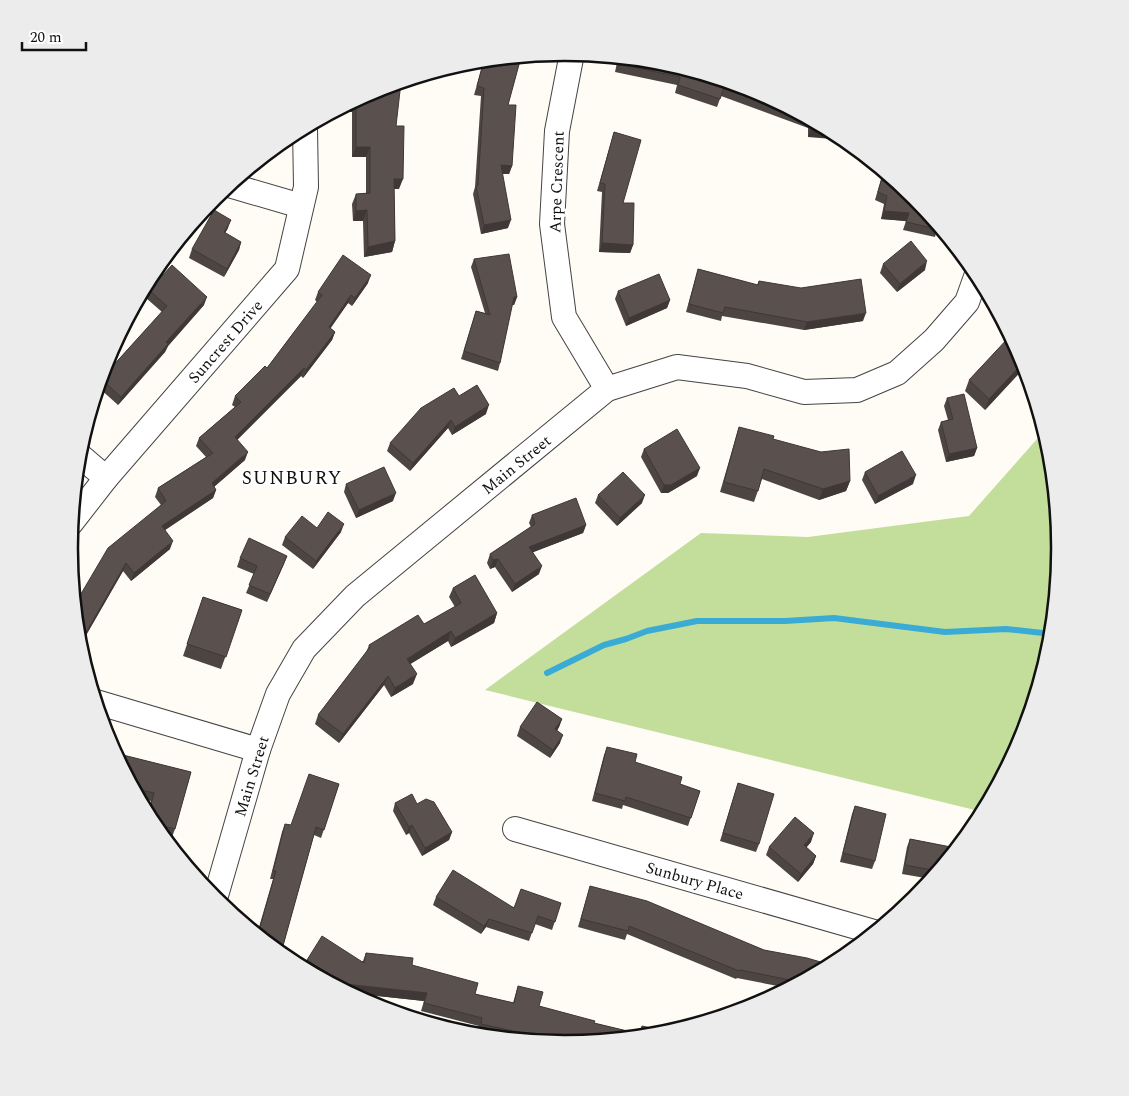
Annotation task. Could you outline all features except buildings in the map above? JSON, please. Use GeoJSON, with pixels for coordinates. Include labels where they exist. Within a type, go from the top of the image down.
{"type":"FeatureCollection","features":[{"type":"Feature","properties":{"kind":"street","name":"Arpe Crescent"},"geometry":{"type":"LineString","coordinates":[[570,61],[557,131],[552,224],[564,318],[607,389]]}},
{"type":"Feature","properties":{"kind":"street","name":"Suncrest Drive"},"geometry":{"type":"LineString","coordinates":[[79,512],[106,478],[287,269],[306,187],[305,136]]}},
{"type":"Feature","properties":{"kind":"street"},"geometry":{"type":"LineString","coordinates":[[237,188],[301,206]]}},
{"type":"Feature","properties":{"kind":"street","name":"Main Street"},"geometry":{"type":"LineString","coordinates":[[218,890],[258,750],[278,694],[304,649],[355,596],[607,389],[677,367],[747,376],[804,392],[856,390],[897,373],[934,340],[967,302],[973,285]]}},
{"type":"Feature","properties":{"kind":"street"},"geometry":{"type":"LineString","coordinates":[[86,461],[106,478]]}},
{"type":"Feature","properties":{"kind":"street"},"geometry":{"type":"LineString","coordinates":[[104,704],[258,750]]}},
{"type":"Feature","properties":{"kind":"street","name":"Sunbury Place"},"geometry":{"type":"LineString","coordinates":[[515,829],[866,930]]}},
{"type":"Feature","properties":{"kind":"green space"},"geometry":{"type":"Polygon","coordinates":[[[1038,437],[1047,484],[1051,548],[1047,612],[1042,643],[1035,674],[1014,734],[1001,763],[974,810],[485,690],[701,533],[808,537],[969,516],[1038,437]]]}},
{"type":"Feature","properties":{"kind":"waterway"},"geometry":{"type":"LineString","coordinates":[[547,673],[604,645],[647,631],[697,621],[785,621],[834,618],[945,632],[1006,629],[1044,633]]}},
{"type":"Feature","properties":{"kind":"district","name":"SUNBURY"},"geometry":{"type":"Point","coordinates":[292,477]}}]}
